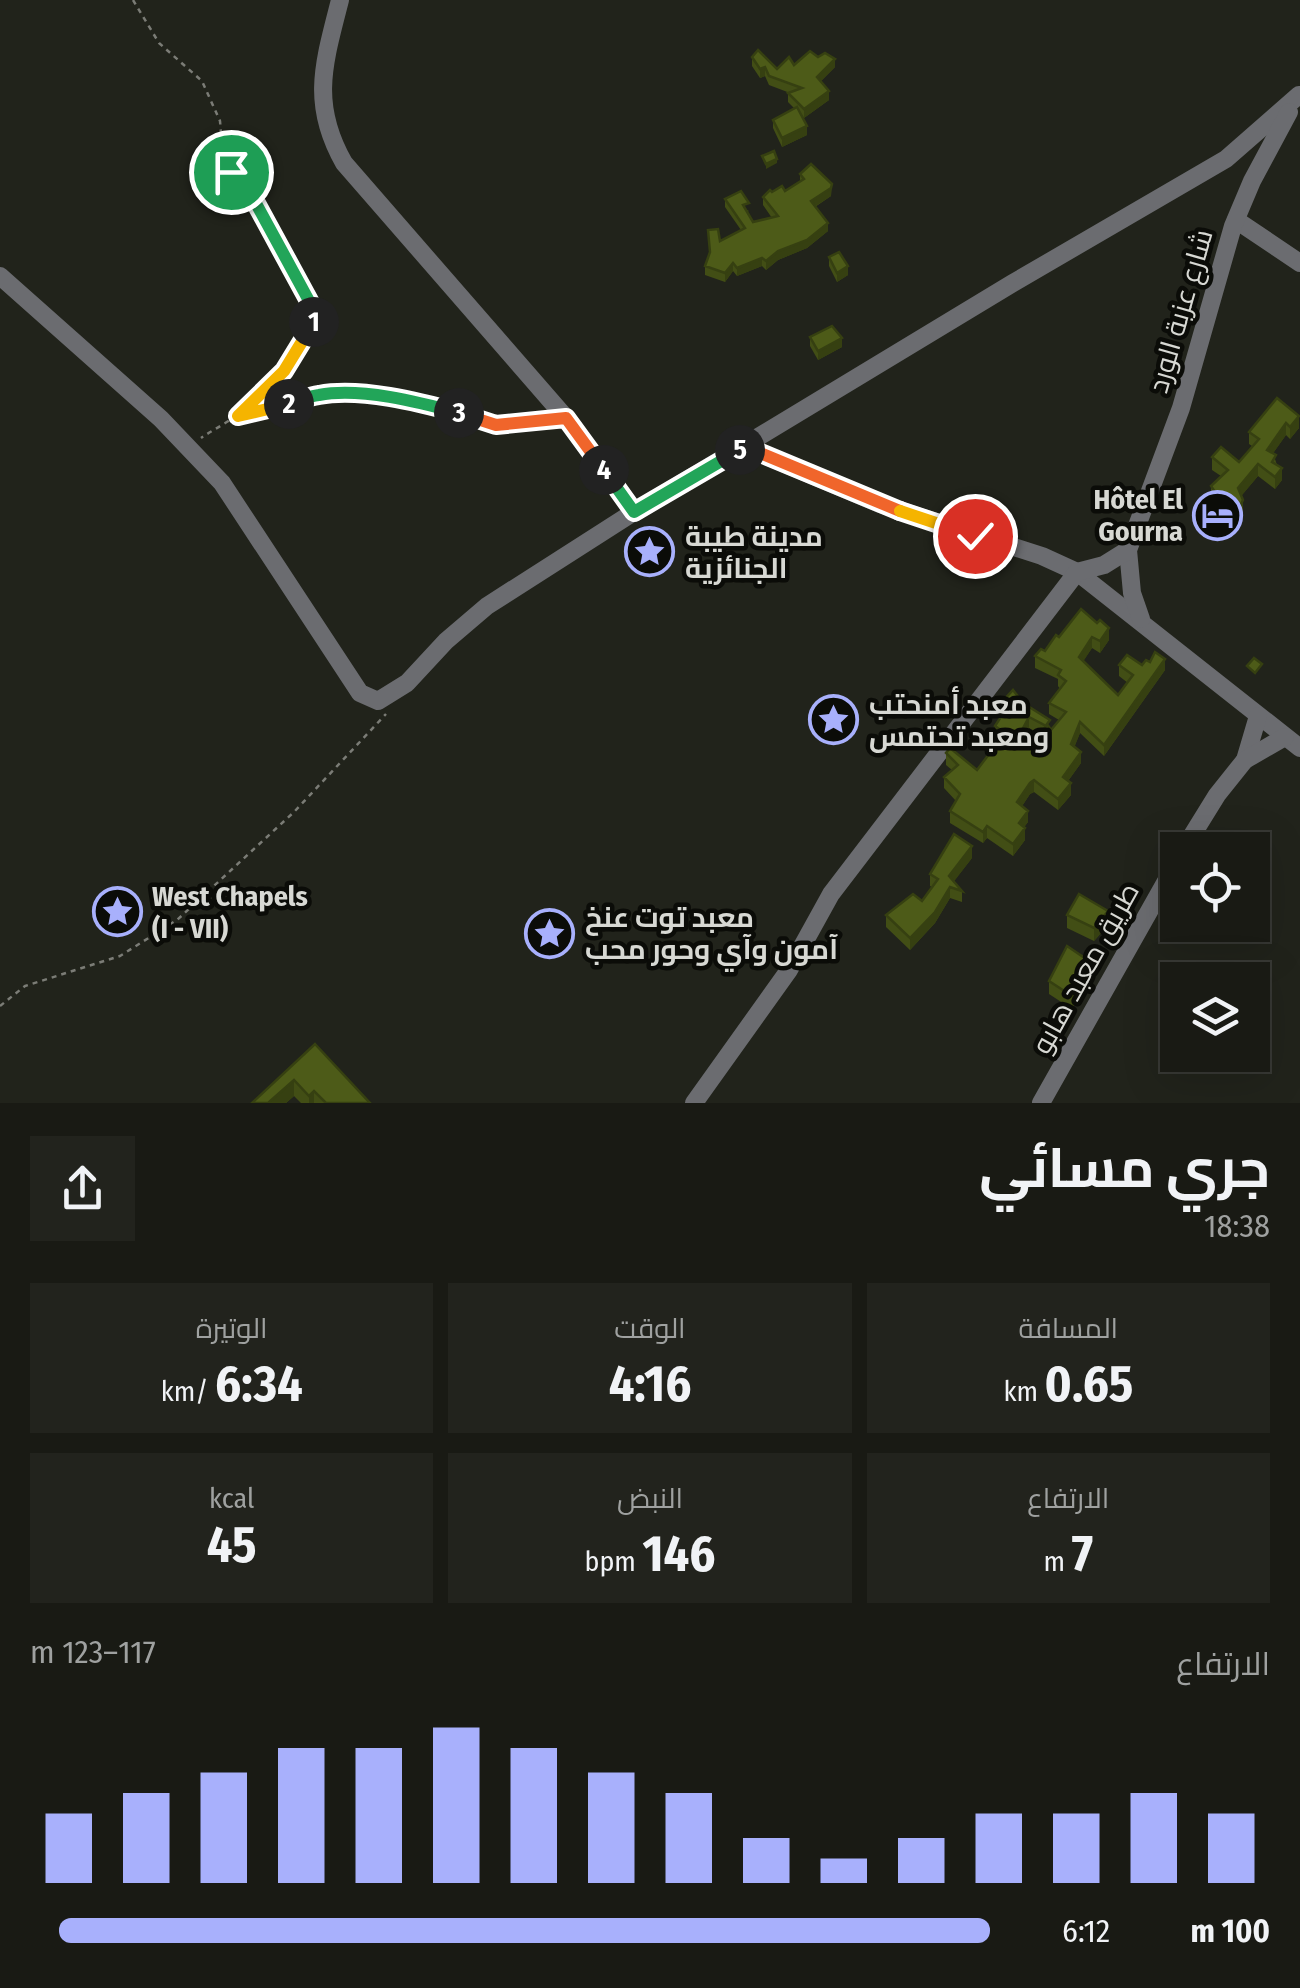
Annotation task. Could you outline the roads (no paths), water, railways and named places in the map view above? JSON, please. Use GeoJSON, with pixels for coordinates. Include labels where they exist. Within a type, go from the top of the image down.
{"type":"FeatureCollection","features":[{"type":"Feature","properties":{"kind":"street"},"geometry":{"type":"LineString","coordinates":[[340,0],[327,54],[322,99],[324,123],[331,140],[355,176],[566,418],[634,512]]}},
{"type":"Feature","properties":{"kind":"street"},"geometry":{"type":"LineString","coordinates":[[0,276],[189,447],[242,510],[360,693],[372,700],[387,698],[487,606],[634,512],[1226,159],[1300,95]]}},
{"type":"Feature","properties":{"kind":"street","name":"شارع عزبة الورد"},"geometry":{"type":"LineString","coordinates":[[1141,620],[1129,579],[1128,550],[1181,408],[1236,220],[1267,152],[1300,95]]}},
{"type":"Feature","properties":{"kind":"street"},"geometry":{"type":"LineString","coordinates":[[1236,220],[1300,263]]}},
{"type":"Feature","properties":{"kind":"street"},"geometry":{"type":"LineString","coordinates":[[746,447],[880,504],[1042,556],[1077,572],[1292,742]]}},
{"type":"Feature","properties":{"kind":"street"},"geometry":{"type":"LineString","coordinates":[[694,1103],[789,970],[830,894],[1077,572],[1104,565],[1128,550]]}},
{"type":"Feature","properties":{"kind":"street"},"geometry":{"type":"LineString","coordinates":[[1194,832],[1245,760],[1258,716]]}},
{"type":"Feature","properties":{"kind":"street"},"geometry":{"type":"LineString","coordinates":[[1245,760],[1292,742]]}},
{"type":"Feature","properties":{"kind":"street","name":"طريق معبد هابو"},"geometry":{"type":"LineString","coordinates":[[1041,1103],[1160,892]]}},
{"type":"Feature","properties":{"kind":"place","name":"Hôtel El Gourna"},"geometry":{"type":"Point","coordinates":[1218,515]}},
{"type":"Feature","properties":{"kind":"place","name":"مدينة طيبة الجنائزية"},"geometry":{"type":"Point","coordinates":[650,552]}},
{"type":"Feature","properties":{"kind":"place","name":"معبد أمنحتب ومعبد تحتمس"},"geometry":{"type":"Point","coordinates":[834,720]}},
{"type":"Feature","properties":{"kind":"place","name":"West Chapels (I - VII)"},"geometry":{"type":"Point","coordinates":[117,912]}},
{"type":"Feature","properties":{"kind":"place","name":"معبد توت عنخ آمون وآي وحور محب"},"geometry":{"type":"Point","coordinates":[550,933]}}]}
